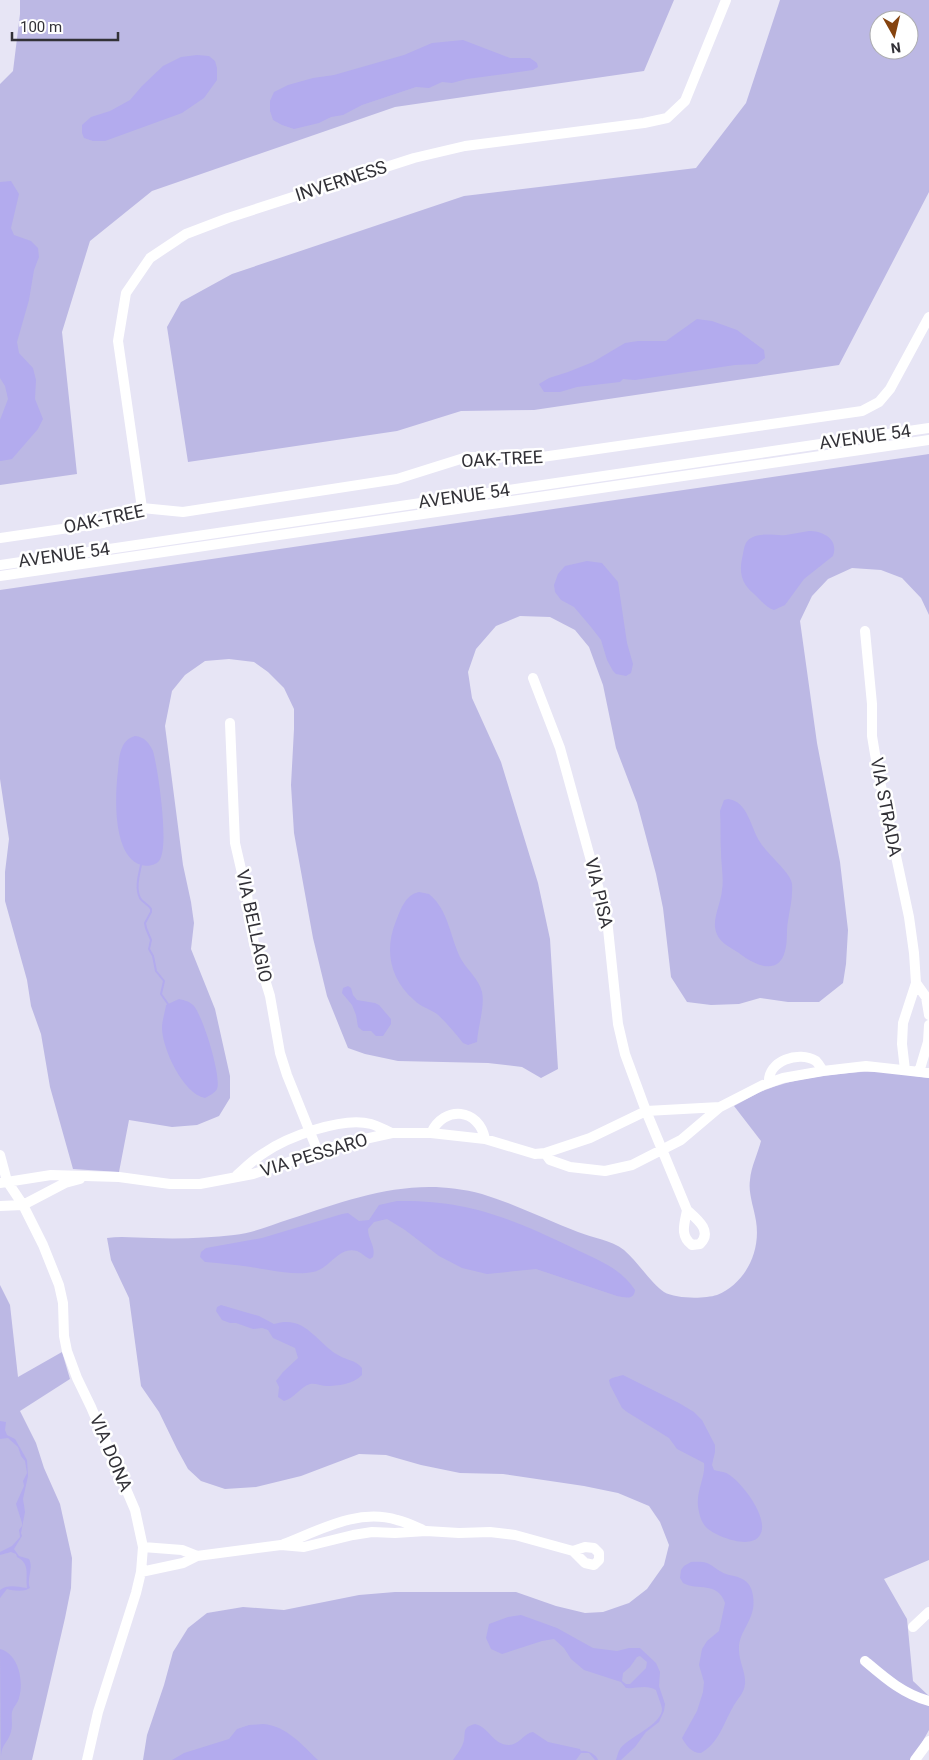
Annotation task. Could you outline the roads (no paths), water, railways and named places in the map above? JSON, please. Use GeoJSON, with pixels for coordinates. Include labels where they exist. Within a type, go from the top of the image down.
{"type":"FeatureCollection","features":[{"type":"Feature","properties":{"kind":"street","name":"INVERNESS"},"geometry":{"type":"LineString","coordinates":[[142,508],[118,341],[126,293],[150,258],[186,234],[228,218],[414,158],[465,146],[644,123],[667,118],[685,101],[726,0]]}},
{"type":"Feature","properties":{"kind":"street","name":"OAK-TREE"},"geometry":{"type":"LineString","coordinates":[[0,538],[102,523],[142,508],[184,512],[397,479],[467,457],[542,457],[862,411],[879,402],[890,389],[929,317]]}},
{"type":"Feature","properties":{"kind":"street","name":"AVENUE 54"},"geometry":{"type":"LineString","coordinates":[[0,565],[929,428]]}},
{"type":"Feature","properties":{"kind":"street","name":"AVENUE 54"},"geometry":{"type":"LineString","coordinates":[[0,576],[929,440]]}},
{"type":"Feature","properties":{"kind":"street","name":"VIA STRADA"},"geometry":{"type":"LineString","coordinates":[[865,631],[872,704],[872,736],[909,917],[916,983],[902,1023],[905,1070]]}},
{"type":"Feature","properties":{"kind":"street","name":"VIA PISA"},"geometry":{"type":"LineString","coordinates":[[533,678],[560,748],[603,902],[607,919],[618,1024],[625,1054],[646,1111],[687,1210]]}},
{"type":"Feature","properties":{"kind":"street","name":"VIA BELLAGIO"},"geometry":{"type":"LineString","coordinates":[[230,723],[235,843],[247,895],[254,944],[270,996],[280,1053],[318,1152]]}},
{"type":"Feature","properties":{"kind":"street","name":"VIA STRADA"},"geometry":{"type":"LineString","coordinates":[[916,983],[926,997],[929,1016]]}},
{"type":"Feature","properties":{"kind":"street"},"geometry":{"type":"LineString","coordinates":[[924,1072],[929,1025]]}},
{"type":"Feature","properties":{"kind":"street"},"geometry":{"type":"LineString","coordinates":[[769,1083],[770,1072],[774,1067],[794,1057],[803,1057],[817,1062],[823,1071]]}},
{"type":"Feature","properties":{"kind":"street","name":"VIA PESSARO"},"geometry":{"type":"LineString","coordinates":[[544,1153],[550,1160],[570,1167],[605,1170],[632,1166],[681,1140],[720,1107],[783,1078],[866,1066],[924,1072]]}},
{"type":"Feature","properties":{"kind":"street","name":"VIA PESSARO"},"geometry":{"type":"LineString","coordinates":[[4,1182],[51,1174],[119,1177],[170,1184],[200,1184],[253,1174],[342,1144],[392,1133],[431,1133],[485,1139],[534,1154],[544,1153],[590,1138],[646,1111],[720,1107]]}},
{"type":"Feature","properties":{"kind":"street"},"geometry":{"type":"LineString","coordinates":[[431,1133],[434,1125],[440,1119],[449,1115],[466,1114],[474,1118],[480,1125],[485,1139]]}},
{"type":"Feature","properties":{"kind":"street","name":"VIA PESSARO"},"geometry":{"type":"LineString","coordinates":[[235,1176],[264,1153],[292,1138],[332,1125],[351,1122],[370,1124],[392,1133]]}},
{"type":"Feature","properties":{"kind":"street","name":"VIA DONA"},"geometry":{"type":"LineString","coordinates":[[0,1155],[4,1182],[23,1205],[43,1245],[59,1285],[63,1303],[64,1336],[68,1351],[77,1378],[135,1510],[143,1547],[136,1593],[98,1712],[88,1760]]}},
{"type":"Feature","properties":{"kind":"street","name":"VIA PESSARO"},"geometry":{"type":"LineString","coordinates":[[0,1206],[23,1205],[64,1183],[90,1176]]}},
{"type":"Feature","properties":{"kind":"street"},"geometry":{"type":"LineString","coordinates":[[281,1545],[353,1518],[373,1516],[396,1519],[426,1531]]}},
{"type":"Feature","properties":{"kind":"street"},"geometry":{"type":"LineString","coordinates":[[140,1572],[183,1563],[197,1556],[281,1545],[304,1547],[372,1532],[490,1532],[515,1535],[573,1551]]}},
{"type":"Feature","properties":{"kind":"street"},"geometry":{"type":"LineString","coordinates":[[143,1547],[182,1550],[197,1556]]}},
{"type":"Feature","properties":{"kind":"street"},"geometry":{"type":"LineString","coordinates":[[913,1627],[929,1612]]}},
{"type":"Feature","properties":{"kind":"street"},"geometry":{"type":"LineString","coordinates":[[865,1661],[896,1687],[916,1698],[929,1701]]}},
{"type":"Feature","properties":{"kind":"street"},"geometry":{"type":"LineString","coordinates":[[916,1760],[929,1741]]}},
{"type":"Feature","properties":{"kind":"waterway"},"geometry":{"type":"LineString","coordinates":[[141,865],[138,890],[141,899],[151,909],[145,923],[151,940],[149,949],[153,956],[156,971],[164,981],[161,994],[168,1004]]}}]}
